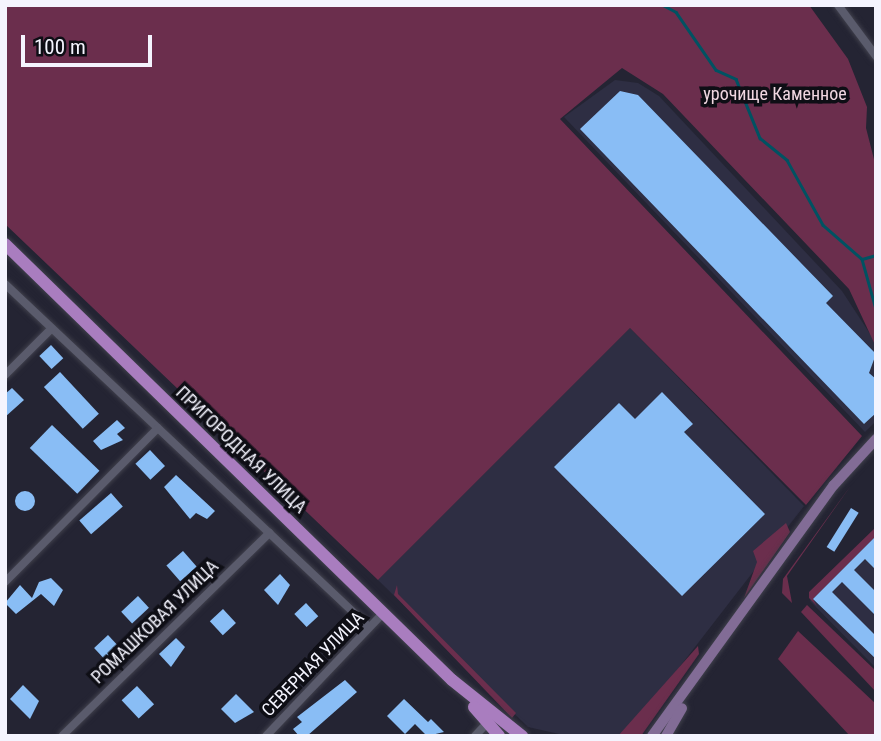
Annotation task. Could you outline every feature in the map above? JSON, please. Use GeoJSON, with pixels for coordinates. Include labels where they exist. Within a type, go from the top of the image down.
{"type":"FeatureCollection","features":[{"type":"Feature","properties":{"kind":"main road","name":"ПРИГОРОДНАЯ УЛИЦА"},"geometry":{"type":"LineString","coordinates":[[5,244],[452,680],[522,736]]}},
{"type":"Feature","properties":{"kind":"main road","name":"ПРИГОРОДНАЯ УЛИЦА"},"geometry":{"type":"LineString","coordinates":[[452,680],[499,736]]}},
{"type":"Feature","properties":{"kind":"street"},"geometry":{"type":"LineString","coordinates":[[838,5],[876,57]]}},
{"type":"Feature","properties":{"kind":"street"},"geometry":{"type":"LineString","coordinates":[[5,284],[369,627]]}},
{"type":"Feature","properties":{"kind":"street"},"geometry":{"type":"LineString","coordinates":[[5,375],[52,328]]}},
{"type":"Feature","properties":{"kind":"street"},"geometry":{"type":"LineString","coordinates":[[5,582],[158,428]]}},
{"type":"Feature","properties":{"kind":"street"},"geometry":{"type":"LineString","coordinates":[[652,736],[696,682],[827,495],[876,439]]}},
{"type":"Feature","properties":{"kind":"street","name":"РОМАШКОВАЯ УЛИЦА"},"geometry":{"type":"LineString","coordinates":[[63,735],[269,533]]}},
{"type":"Feature","properties":{"kind":"street","name":"СЕВЕРНАЯ УЛИЦА"},"geometry":{"type":"LineString","coordinates":[[266,736],[383,613]]}},
{"type":"Feature","properties":{"kind":"street"},"geometry":{"type":"LineString","coordinates":[[666,736],[696,682]]}},
{"type":"Feature","properties":{"kind":"street"},"geometry":{"type":"LineString","coordinates":[[475,736],[487,723]]}},
{"type":"Feature","properties":{"kind":"shaded area"},"geometry":{"type":"Polygon","coordinates":[[[615,80],[638,83],[659,96],[842,291],[876,343],[876,421],[865,432],[564,117],[615,80]]]}},
{"type":"Feature","properties":{"kind":"shaded area"},"geometry":{"type":"Polygon","coordinates":[[[630,328],[804,506],[637,722],[618,736],[568,736],[528,727],[378,580],[630,328]]]}},
{"type":"Feature","properties":{"kind":"shaded area"},"geometry":{"type":"Polygon","coordinates":[[[876,535],[876,668],[810,601],[876,535]]]}},
{"type":"Feature","properties":{"kind":"green space","name":"урочище Каменное"},"geometry":{"type":"Polygon","coordinates":[[[5,5],[809,5],[848,59],[867,107],[866,128],[876,167],[876,347],[849,289],[663,94],[622,68],[560,119],[862,436],[806,505],[630,328],[378,580],[5,224],[5,5]]]}},
{"type":"Feature","properties":{"kind":"green space"},"geometry":{"type":"Polygon","coordinates":[[[852,484],[787,576],[792,603],[782,593],[783,579],[852,484]]]}},
{"type":"Feature","properties":{"kind":"green space"},"geometry":{"type":"Polygon","coordinates":[[[786,523],[790,532],[744,598],[757,562],[753,551],[786,523]]]}},
{"type":"Feature","properties":{"kind":"green space"},"geometry":{"type":"Polygon","coordinates":[[[876,527],[876,536],[813,599],[817,606],[809,598],[809,592],[876,527]]]}},
{"type":"Feature","properties":{"kind":"green space"},"geometry":{"type":"Polygon","coordinates":[[[397,585],[398,594],[516,713],[512,718],[394,595],[397,585]]]}},
{"type":"Feature","properties":{"kind":"green space"},"geometry":{"type":"Polygon","coordinates":[[[807,605],[876,671],[876,692],[801,612],[807,605]]]}},
{"type":"Feature","properties":{"kind":"green space"},"geometry":{"type":"Polygon","coordinates":[[[798,631],[876,704],[876,736],[850,736],[778,659],[798,631]]]}},
{"type":"Feature","properties":{"kind":"green space"},"geometry":{"type":"Polygon","coordinates":[[[698,646],[699,654],[641,736],[618,736],[698,646]]]}},
{"type":"Feature","properties":{"kind":"building"},"geometry":{"type":"Polygon","coordinates":[[[620,91],[638,95],[833,296],[826,303],[876,354],[869,373],[876,379],[876,413],[864,424],[580,129],[620,91]]]}},
{"type":"Feature","properties":{"kind":"building"},"geometry":{"type":"Polygon","coordinates":[[[51,345],[63,358],[52,369],[39,356],[51,345]]]}},
{"type":"Feature","properties":{"kind":"building"},"geometry":{"type":"Polygon","coordinates":[[[60,372],[99,414],[83,429],[44,387],[60,372]]]}},
{"type":"Feature","properties":{"kind":"building"},"geometry":{"type":"Polygon","coordinates":[[[12,388],[24,400],[5,417],[5,394],[12,388]]]}},
{"type":"Feature","properties":{"kind":"building"},"geometry":{"type":"Polygon","coordinates":[[[662,392],[693,424],[684,432],[765,514],[682,596],[554,467],[619,403],[635,419],[662,392]]]}},
{"type":"Feature","properties":{"kind":"building"},"geometry":{"type":"Polygon","coordinates":[[[117,420],[125,428],[117,434],[123,440],[101,450],[93,441],[117,420]]]}},
{"type":"Feature","properties":{"kind":"building"},"geometry":{"type":"Polygon","coordinates":[[[52,425],[99,471],[77,494],[30,448],[52,425]]]}},
{"type":"Feature","properties":{"kind":"building"},"geometry":{"type":"Polygon","coordinates":[[[150,450],[165,466],[150,480],[135,464],[150,450]]]}},
{"type":"Feature","properties":{"kind":"building"},"geometry":{"type":"Polygon","coordinates":[[[176,475],[215,511],[207,519],[196,513],[190,519],[164,487],[176,475]]]}},
{"type":"Feature","properties":{"kind":"building"},"geometry":{"type":"Polygon","coordinates":[[[25,491],[32,494],[35,501],[32,508],[25,511],[18,508],[15,501],[18,494],[25,491]]]}},
{"type":"Feature","properties":{"kind":"building"},"geometry":{"type":"Polygon","coordinates":[[[111,493],[123,507],[91,534],[79,521],[111,493]]]}},
{"type":"Feature","properties":{"kind":"building"},"geometry":{"type":"Polygon","coordinates":[[[851,508],[859,513],[834,552],[827,547],[851,508]]]}},
{"type":"Feature","properties":{"kind":"building"},"geometry":{"type":"Polygon","coordinates":[[[876,536],[876,570],[865,559],[854,570],[876,592],[876,616],[842,582],[832,592],[876,636],[876,659],[813,599],[876,536]]]}},
{"type":"Feature","properties":{"kind":"building"},"geometry":{"type":"Polygon","coordinates":[[[183,551],[197,567],[180,581],[166,565],[183,551]]]}},
{"type":"Feature","properties":{"kind":"building"},"geometry":{"type":"Polygon","coordinates":[[[280,574],[290,585],[278,605],[264,590],[280,574]]]}},
{"type":"Feature","properties":{"kind":"building"},"geometry":{"type":"Polygon","coordinates":[[[51,578],[63,590],[54,606],[41,594],[16,614],[5,603],[20,585],[32,598],[39,582],[51,578]]]}},
{"type":"Feature","properties":{"kind":"building"},"geometry":{"type":"Polygon","coordinates":[[[138,596],[149,608],[132,623],[121,612],[138,596]]]}},
{"type":"Feature","properties":{"kind":"building"},"geometry":{"type":"Polygon","coordinates":[[[306,603],[318,616],[307,627],[294,614],[306,603]]]}},
{"type":"Feature","properties":{"kind":"building"},"geometry":{"type":"Polygon","coordinates":[[[223,609],[236,623],[223,635],[210,621],[223,609]]]}},
{"type":"Feature","properties":{"kind":"building"},"geometry":{"type":"Polygon","coordinates":[[[108,635],[119,647],[105,660],[94,648],[108,635]]]}},
{"type":"Feature","properties":{"kind":"building"},"geometry":{"type":"Polygon","coordinates":[[[176,638],[185,647],[171,667],[159,654],[176,638]]]}},
{"type":"Feature","properties":{"kind":"building"},"geometry":{"type":"Polygon","coordinates":[[[345,680],[357,692],[307,736],[299,736],[293,729],[302,722],[297,717],[345,680]]]}},
{"type":"Feature","properties":{"kind":"building"},"geometry":{"type":"Polygon","coordinates":[[[23,685],[39,701],[30,719],[10,699],[23,685]]]}},
{"type":"Feature","properties":{"kind":"building"},"geometry":{"type":"Polygon","coordinates":[[[137,686],[154,704],[139,719],[122,700],[137,686]]]}},
{"type":"Feature","properties":{"kind":"building"},"geometry":{"type":"Polygon","coordinates":[[[236,694],[254,712],[235,723],[221,709],[236,694]]]}},
{"type":"Feature","properties":{"kind":"building"},"geometry":{"type":"Polygon","coordinates":[[[404,699],[428,722],[431,719],[444,732],[427,736],[415,724],[405,734],[387,716],[404,699]]]}},
{"type":"Feature","properties":{"kind":"waterway"},"geometry":{"type":"LineString","coordinates":[[663,5],[676,12],[716,70],[736,79],[760,138],[787,160],[823,225],[862,259],[876,309]]}},
{"type":"Feature","properties":{"kind":"waterway"},"geometry":{"type":"LineString","coordinates":[[862,259],[876,255]]}}]}
